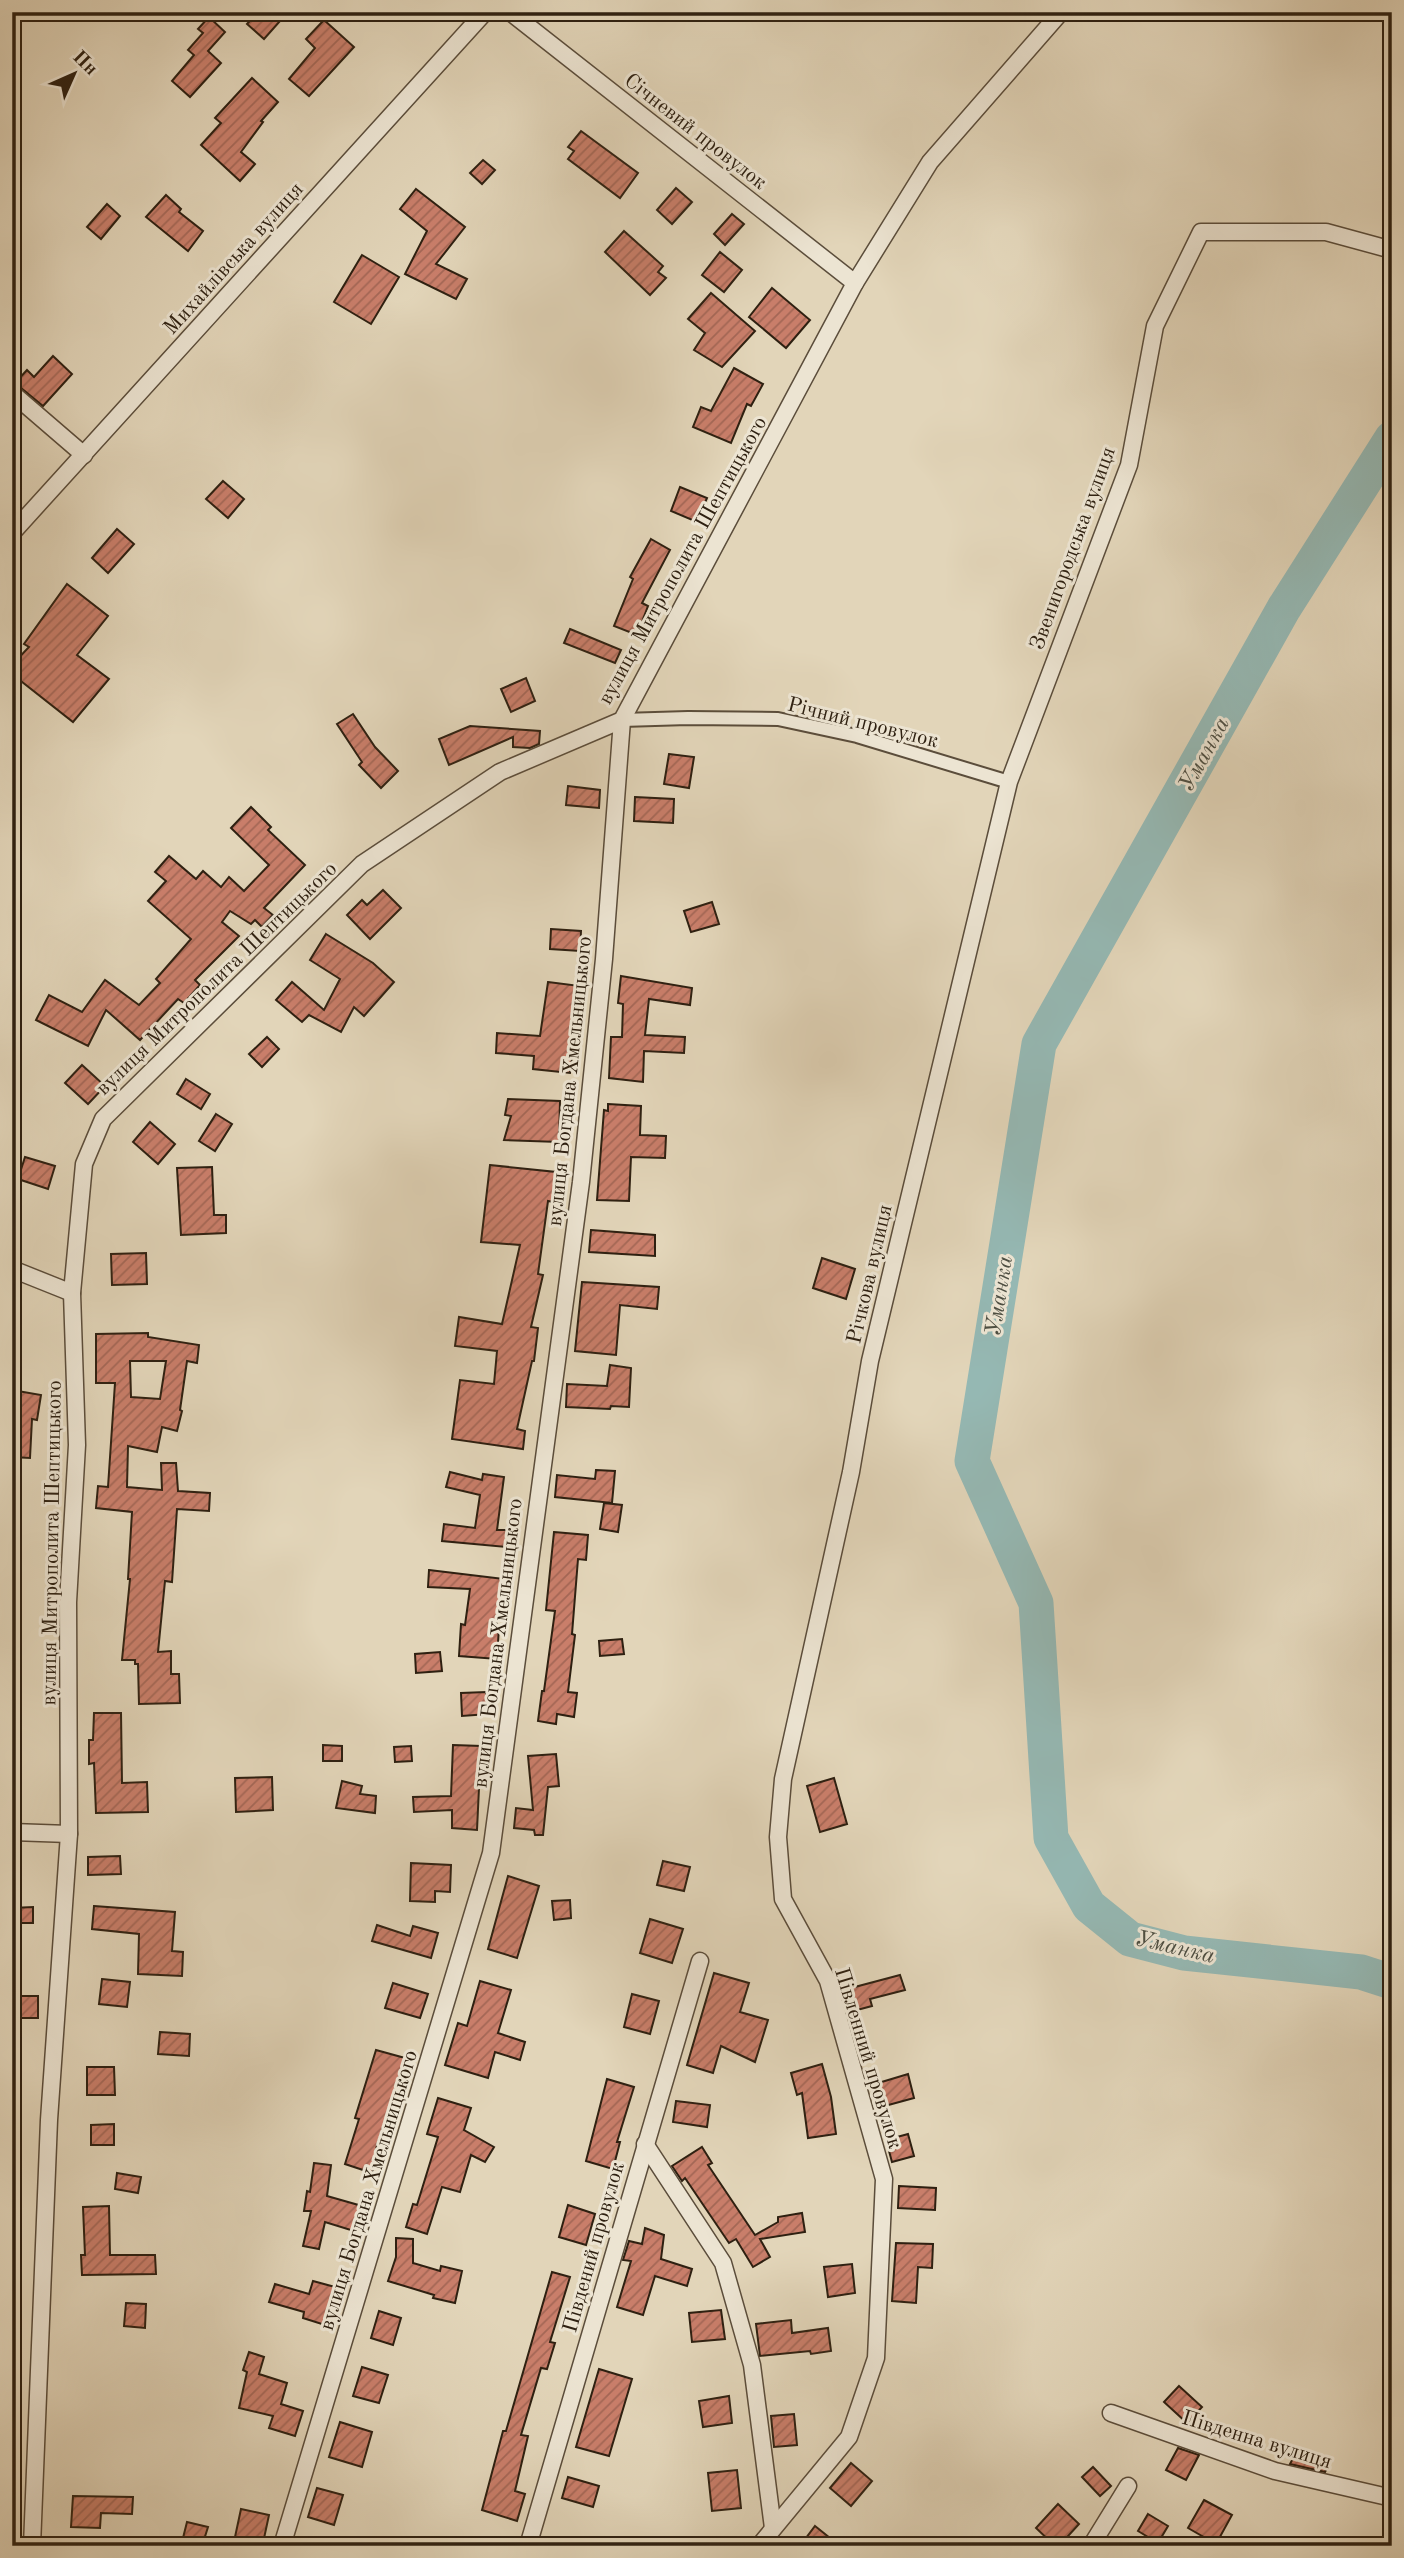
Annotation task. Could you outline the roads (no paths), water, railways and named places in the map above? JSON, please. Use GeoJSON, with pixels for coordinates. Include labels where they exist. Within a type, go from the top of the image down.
{"type":"FeatureCollection","features":[{"type":"Feature","properties":{"kind":"street","name":"Михайлівська вулиця"},"geometry":{"type":"LineString","coordinates":[[12,533],[485,12]]}},
{"type":"Feature","properties":{"kind":"street","name":"Січневий провулок"},"geometry":{"type":"LineString","coordinates":[[510,12],[855,283]]}},
{"type":"Feature","properties":{"kind":"street","name":"вулиця Митрополита Шептицького"},"geometry":{"type":"LineString","coordinates":[[32,2546],[49,2120],[69,1834],[68,1602],[77,1445],[72,1293],[84,1164],[103,1119],[362,864],[500,772],[622,720],[855,283],[930,162],[1061,12]]}},
{"type":"Feature","properties":{"kind":"street","name":"Звенигородська вулиця"},"geometry":{"type":"LineString","coordinates":[[1009,782],[1129,465],[1155,326],[1201,232],[1326,232],[1392,250]]}},
{"type":"Feature","properties":{"kind":"street"},"geometry":{"type":"LineString","coordinates":[[12,393],[83,455]]}},
{"type":"Feature","properties":{"kind":"street","name":"Річний провулок"},"geometry":{"type":"LineString","coordinates":[[622,720],[778,719],[857,736],[1009,782]]}},
{"type":"Feature","properties":{"kind":"street","name":"вулиця Богдана Хмельницького"},"geometry":{"type":"LineString","coordinates":[[282,2546],[492,1853],[533,1527],[581,1182],[604,959],[622,720]]}},
{"type":"Feature","properties":{"kind":"street","name":"Річкова вулиця"},"geometry":{"type":"LineString","coordinates":[[783,1780],[851,1472],[870,1361],[1009,782]]}},
{"type":"Feature","properties":{"kind":"street"},"geometry":{"type":"LineString","coordinates":[[12,1269],[72,1293]]}},
{"type":"Feature","properties":{"kind":"street","name":"Півленний провулок"},"geometry":{"type":"LineString","coordinates":[[773,2528],[849,2437],[876,2358],[884,2179],[828,1981],[783,1899],[778,1837],[783,1780]]}},
{"type":"Feature","properties":{"kind":"street"},"geometry":{"type":"LineString","coordinates":[[12,1832],[69,1834]]}},
{"type":"Feature","properties":{"kind":"street","name":"Південий провулок"},"geometry":{"type":"LineString","coordinates":[[528,2546],[700,1961]]}},
{"type":"Feature","properties":{"kind":"street"},"geometry":{"type":"LineString","coordinates":[[645,2144],[723,2263],[752,2365],[773,2528],[759,2546]]}},
{"type":"Feature","properties":{"kind":"street","name":"Південна вулиця"},"geometry":{"type":"LineString","coordinates":[[1111,2413],[1275,2471],[1392,2498]]}},
{"type":"Feature","properties":{"kind":"street"},"geometry":{"type":"LineString","coordinates":[[1091,2546],[1128,2486]]}},
{"type":"Feature","properties":{"kind":"waterway","name":"Уманка"},"geometry":{"type":"LineString","coordinates":[[1392,438],[1284,608],[1039,1044],[972,1461],[1036,1603],[1051,1838],[1089,1906],[1130,1939],[1184,1953],[1361,1972],[1392,1982]]}}]}
